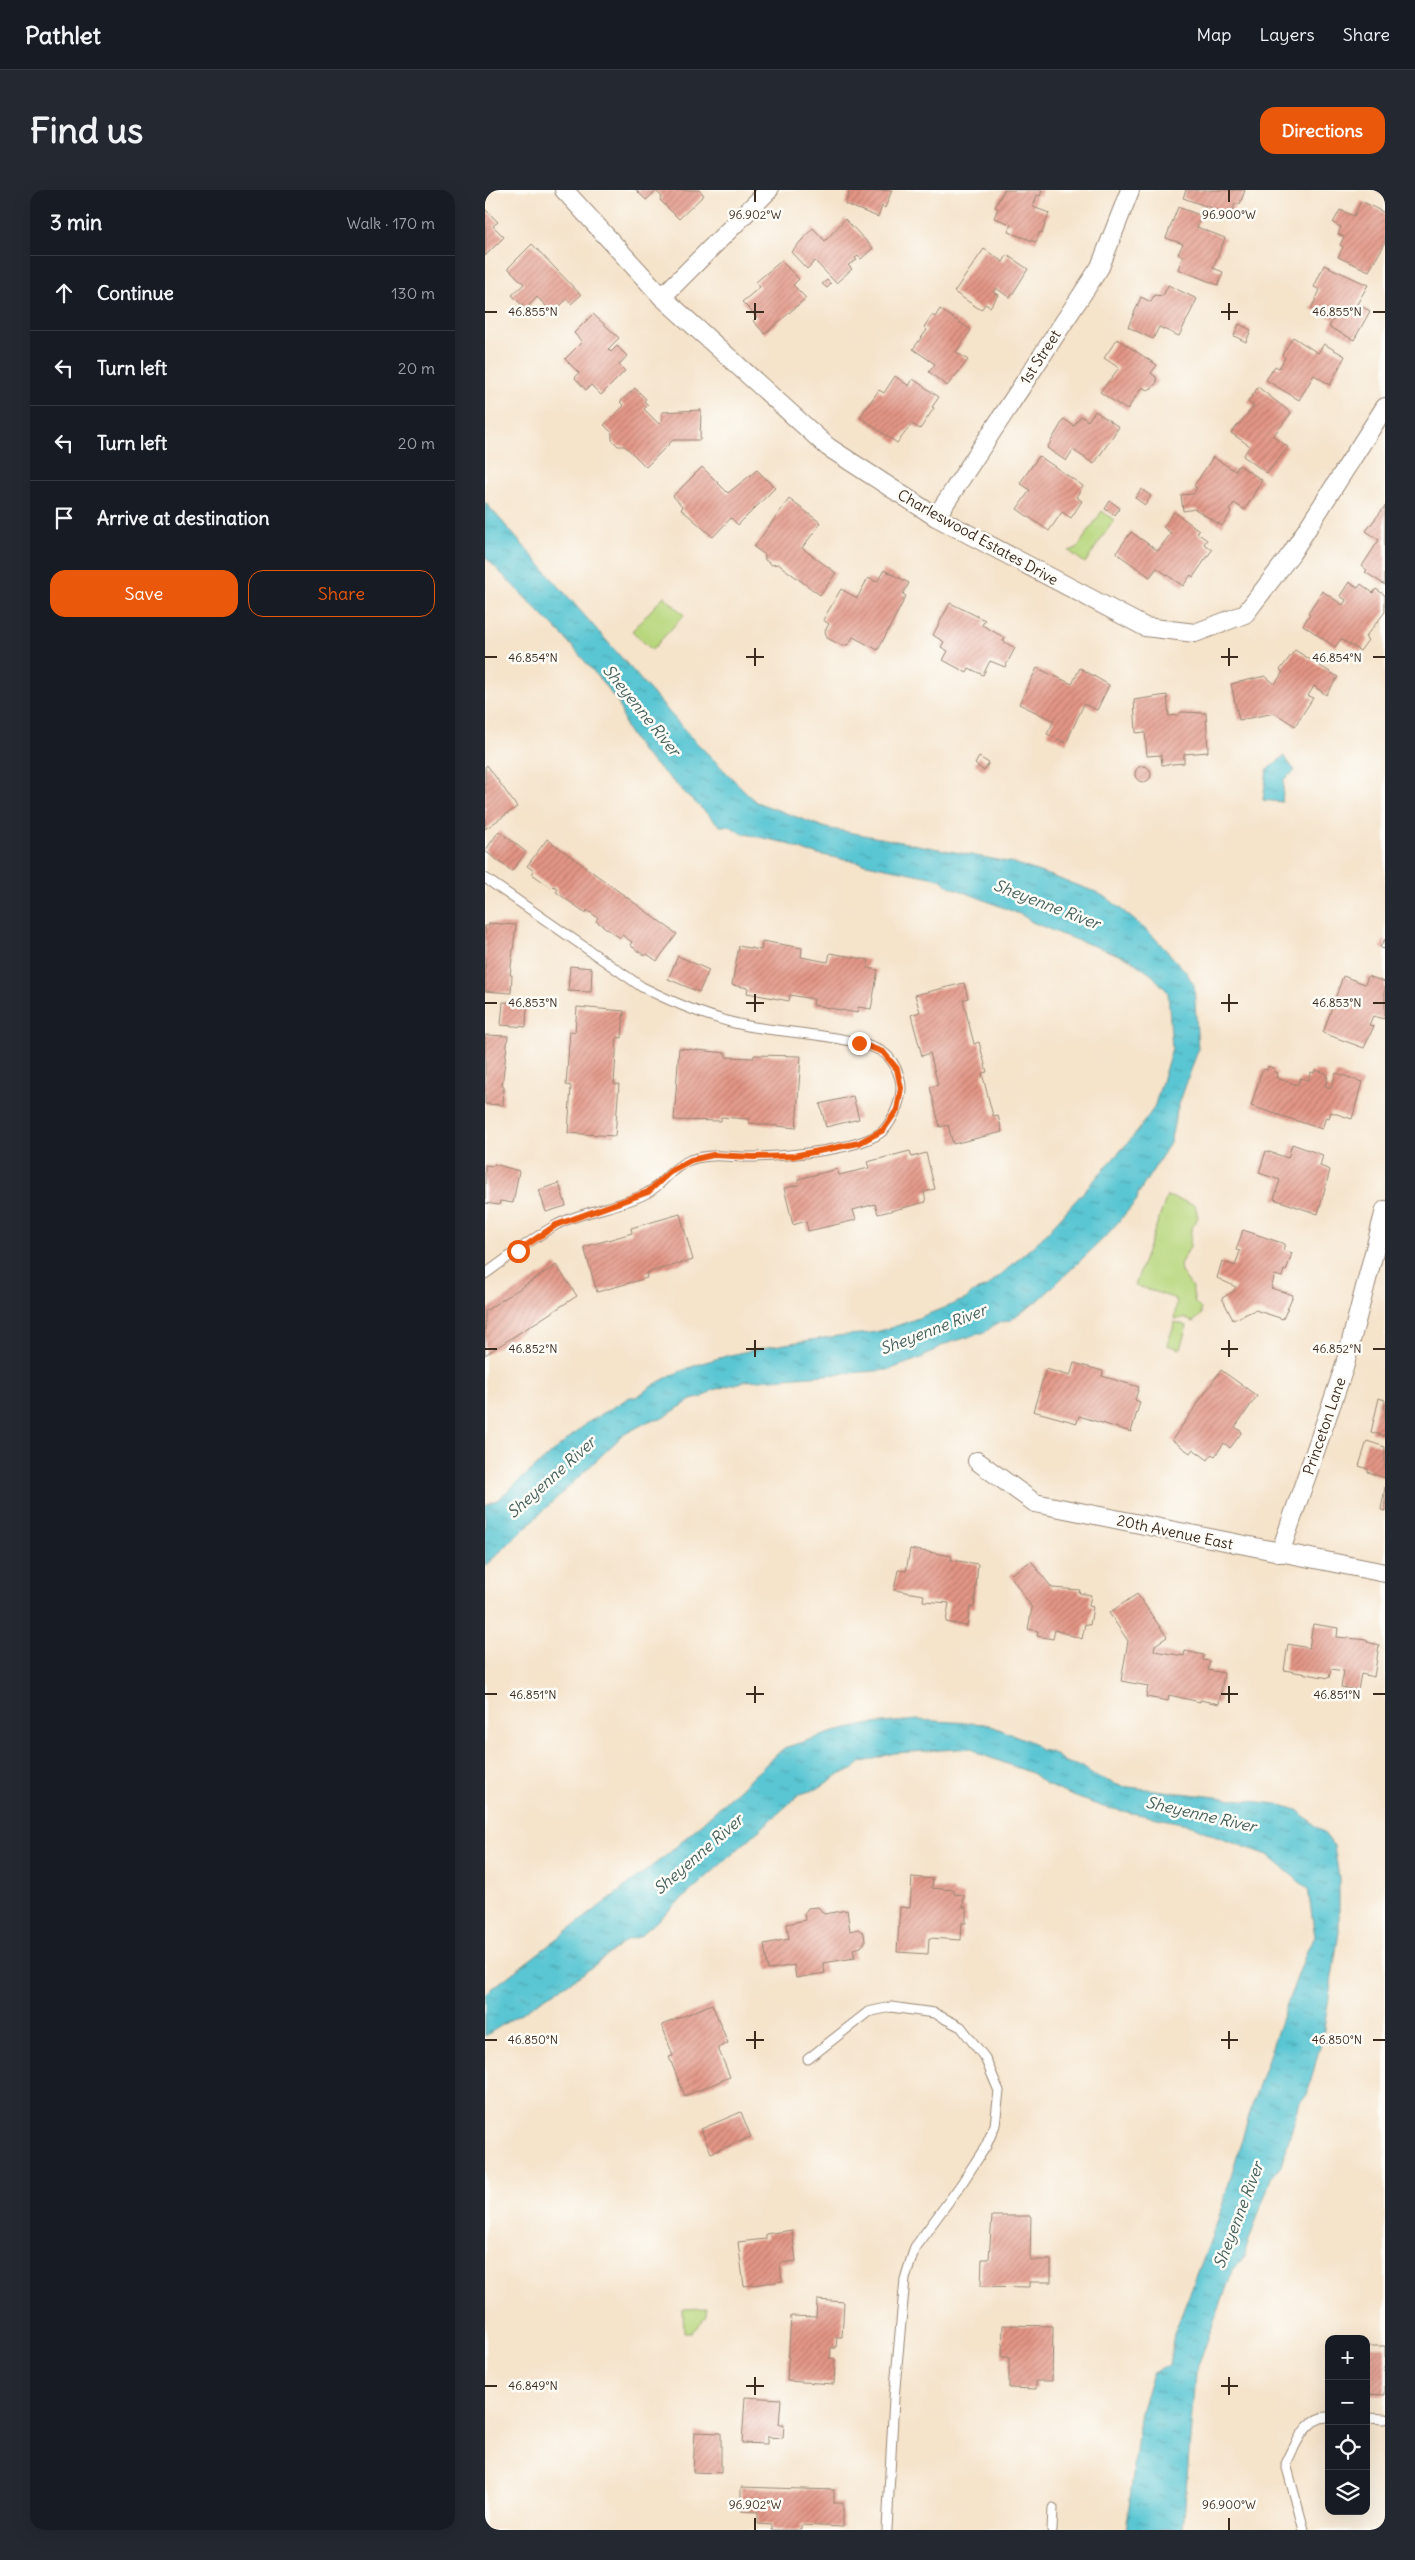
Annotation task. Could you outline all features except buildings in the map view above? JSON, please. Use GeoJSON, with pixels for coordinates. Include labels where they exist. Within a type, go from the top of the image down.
{"type":"FeatureCollection","features":[{"type":"Feature","properties":{"kind":"street","name":"Charleswood Estates Drive"},"geometry":{"type":"LineString","coordinates":[[564,190],[662,297],[828,447],[936,517],[1145,627],[1195,633],[1245,614],[1291,554],[1385,407]]}},
{"type":"Feature","properties":{"kind":"street"},"geometry":{"type":"LineString","coordinates":[[662,297],[769,190]]}},
{"type":"Feature","properties":{"kind":"street","name":"1st Street"},"geometry":{"type":"LineString","coordinates":[[936,517],[1099,267],[1130,190]]}},
{"type":"Feature","properties":{"kind":"street","name":"Princeton Lane"},"geometry":{"type":"LineString","coordinates":[[1279,1553],[1344,1368],[1384,1218]]}},
{"type":"Feature","properties":{"kind":"street","name":"20th Avenue East"},"geometry":{"type":"LineString","coordinates":[[977,1461],[1035,1503],[1385,1573]]}},
{"type":"Feature","properties":{"kind":"lane"},"geometry":{"type":"LineString","coordinates":[[485,878],[643,987],[701,1013],[746,1025],[859,1043],[883,1052],[897,1069],[901,1088],[897,1110],[883,1130],[859,1143],[793,1156],[713,1155],[691,1160],[672,1170],[648,1192],[556,1225],[485,1274]]}},
{"type":"Feature","properties":{"kind":"lane"},"geometry":{"type":"LineString","coordinates":[[808,2060],[868,2012],[891,2007],[934,2013],[961,2027],[985,2058],[999,2091],[995,2125],[986,2146],[960,2186],[915,2247],[905,2279],[894,2398],[887,2530]]}},
{"type":"Feature","properties":{"kind":"lane"},"geometry":{"type":"LineString","coordinates":[[1303,2530],[1286,2464],[1302,2433],[1325,2417]]}},
{"type":"Feature","properties":{"kind":"lane"},"geometry":{"type":"LineString","coordinates":[[1370,2418],[1385,2419]]}},
{"type":"Feature","properties":{"kind":"lane"},"geometry":{"type":"LineString","coordinates":[[1052,2530],[1053,2508]]}},
{"type":"Feature","properties":{"kind":"green space"},"geometry":{"type":"Polygon","coordinates":[[[1102,511],[1114,520],[1085,563],[1069,551],[1077,548],[1102,511]]]}},
{"type":"Feature","properties":{"kind":"green space"},"geometry":{"type":"Polygon","coordinates":[[[664,596],[684,615],[652,650],[632,631],[664,596]]]}},
{"type":"Feature","properties":{"kind":"green space"},"geometry":{"type":"Polygon","coordinates":[[[1167,1196],[1195,1205],[1198,1217],[1191,1230],[1190,1247],[1180,1264],[1181,1272],[1192,1287],[1195,1303],[1201,1309],[1201,1315],[1193,1322],[1184,1318],[1174,1319],[1177,1302],[1173,1298],[1135,1285],[1167,1196]]]}},
{"type":"Feature","properties":{"kind":"green space"},"geometry":{"type":"Polygon","coordinates":[[[1175,1322],[1187,1326],[1180,1349],[1167,1345],[1175,1322]]]}},
{"type":"Feature","properties":{"kind":"green space"},"geometry":{"type":"Polygon","coordinates":[[[707,2308],[707,2316],[692,2332],[684,2332],[683,2309],[707,2308]]]}},
{"type":"Feature","properties":{"kind":"water","name":"Sheyenne River"},"geometry":{"type":"Polygon","coordinates":[[[485,502],[690,736],[756,802],[826,828],[1014,863],[1096,892],[1110,900],[1152,935],[1186,972],[1194,985],[1198,1050],[1177,1110],[1170,1143],[1138,1194],[1137,1200],[1106,1236],[1039,1300],[1011,1320],[997,1323],[985,1332],[945,1344],[921,1358],[888,1370],[746,1381],[713,1390],[703,1397],[691,1400],[661,1419],[649,1421],[623,1435],[485,1566],[485,1505],[497,1500],[587,1423],[630,1397],[637,1397],[656,1383],[703,1363],[756,1349],[888,1329],[966,1299],[973,1292],[987,1287],[1042,1238],[1132,1138],[1154,1108],[1172,1048],[1168,992],[1152,975],[1128,958],[1060,934],[1032,922],[1022,915],[949,886],[940,879],[808,852],[786,843],[741,833],[730,826],[720,826],[642,752],[626,728],[619,704],[600,679],[565,638],[485,557],[485,502]]]}},
{"type":"Feature","properties":{"kind":"water"},"geometry":{"type":"Polygon","coordinates":[[[1284,756],[1295,771],[1284,779],[1282,802],[1263,800],[1267,770],[1284,756]]]}},
{"type":"Feature","properties":{"kind":"water","name":"Sheyenne River"},"geometry":{"type":"Polygon","coordinates":[[[918,1720],[986,1724],[1032,1742],[1040,1750],[1051,1752],[1065,1762],[1082,1767],[1091,1774],[1120,1786],[1277,1804],[1297,1810],[1323,1832],[1334,1846],[1339,1877],[1339,1932],[1323,2035],[1307,2095],[1300,2102],[1281,2166],[1271,2178],[1243,2258],[1233,2270],[1195,2374],[1183,2530],[1126,2530],[1141,2411],[1153,2373],[1169,2365],[1174,2334],[1217,2223],[1253,2102],[1284,2012],[1308,1948],[1315,1936],[1308,1889],[1268,1855],[1214,1836],[1192,1825],[1103,1807],[1065,1793],[1044,1783],[1032,1773],[980,1754],[972,1748],[894,1753],[860,1763],[853,1770],[841,1773],[817,1789],[800,1794],[639,1937],[627,1940],[587,1971],[485,2036],[485,1994],[668,1854],[784,1748],[834,1732],[871,1724],[918,1720]]]}},
{"type":"Feature","properties":{"kind":"route"},"geometry":{"type":"LineString","coordinates":[[518,1251],[556,1225],[648,1192],[672,1170],[691,1160],[713,1155],[793,1156],[859,1143],[883,1130],[897,1110],[901,1088],[897,1069],[883,1052],[859,1043]]}}]}
